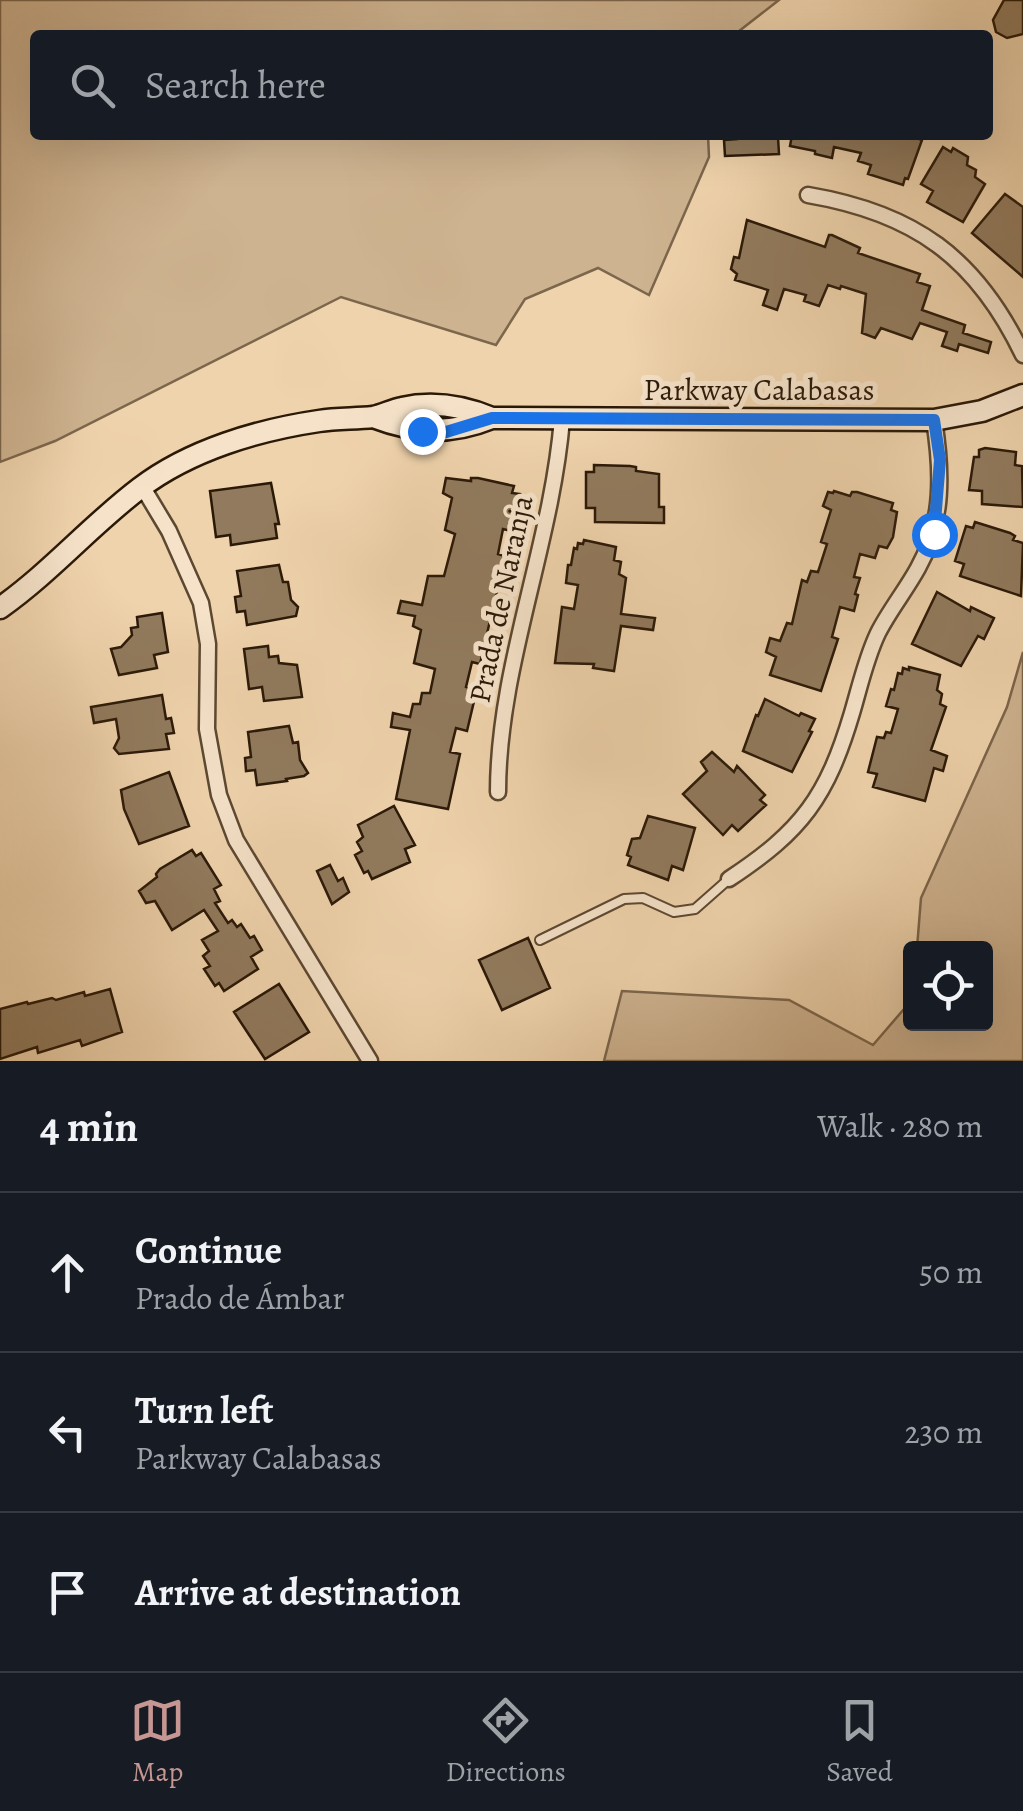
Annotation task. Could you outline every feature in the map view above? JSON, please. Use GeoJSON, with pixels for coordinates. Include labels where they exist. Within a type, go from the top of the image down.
{"type":"FeatureCollection","features":[{"type":"Feature","properties":{"kind":"street"},"geometry":{"type":"LineString","coordinates":[[808,195],[880,212],[938,242],[984,289],[1023,356]]}},
{"type":"Feature","properties":{"kind":"street","name":"Parkway Calabasas"},"geometry":{"type":"LineString","coordinates":[[0,608],[142,486],[218,446],[312,422],[373,417],[405,407],[440,404],[468,408],[492,418],[934,420],[982,411],[1023,395]]}},
{"type":"Feature","properties":{"kind":"street","name":"Prada de Naranja"},"geometry":{"type":"LineString","coordinates":[[498,792],[498,744],[556,478],[562,418]]}},
{"type":"Feature","properties":{"kind":"street"},"geometry":{"type":"LineString","coordinates":[[728,879],[792,832],[814,805],[832,772],[878,633],[920,566],[934,534],[940,460],[934,420]]}},
{"type":"Feature","properties":{"kind":"street"},"geometry":{"type":"LineString","coordinates":[[142,486],[169,530],[201,603],[208,644],[207,729],[219,795],[236,840],[370,1061]]}},
{"type":"Feature","properties":{"kind":"lane"},"geometry":{"type":"LineString","coordinates":[[540,940],[624,900],[642,898],[674,912],[695,909],[728,879]]}},
{"type":"Feature","properties":{"kind":"shaded area"},"geometry":{"type":"Polygon","coordinates":[[[0,0],[779,0],[740,30],[30,30],[30,140],[708,140],[709,157],[649,295],[598,268],[525,299],[496,345],[341,297],[55,441],[0,462],[0,0]]]}},
{"type":"Feature","properties":{"kind":"shaded area"},"geometry":{"type":"Polygon","coordinates":[[[1023,652],[1023,1061],[604,1061],[622,991],[789,1000],[873,1045],[903,1010],[903,1031],[993,1031],[993,941],[918,941],[921,898],[1007,707],[1023,652]]]}},
{"type":"Feature","properties":{"kind":"building"},"geometry":{"type":"Polygon","coordinates":[[[1004,0],[1023,0],[1023,34],[1007,38],[996,32],[993,20],[1004,0]]]}},
{"type":"Feature","properties":{"kind":"building"},"geometry":{"type":"Polygon","coordinates":[[[724,140],[778,140],[779,154],[725,156],[724,140]]]}},
{"type":"Feature","properties":{"kind":"building"},"geometry":{"type":"Polygon","coordinates":[[[791,140],[922,140],[903,185],[868,174],[871,165],[858,161],[861,153],[834,147],[832,158],[790,146],[791,140]]]}},
{"type":"Feature","properties":{"kind":"building"},"geometry":{"type":"Polygon","coordinates":[[[943,147],[968,157],[967,165],[976,170],[975,177],[985,184],[963,222],[927,202],[933,191],[921,184],[943,147]]]}},
{"type":"Feature","properties":{"kind":"building"},"geometry":{"type":"Polygon","coordinates":[[[1005,194],[1023,207],[1023,277],[972,233],[1005,194]]]}},
{"type":"Feature","properties":{"kind":"building"},"geometry":{"type":"Polygon","coordinates":[[[747,220],[825,247],[832,235],[860,248],[858,253],[920,274],[917,282],[930,286],[922,310],[965,325],[963,333],[991,342],[988,353],[959,344],[957,351],[942,346],[947,332],[920,323],[912,339],[881,328],[875,338],[862,333],[866,294],[841,286],[840,289],[828,285],[819,306],[804,301],[806,295],[784,289],[777,310],[763,305],[768,290],[735,280],[737,274],[731,269],[734,257],[739,258],[747,220]]]}},
{"type":"Feature","properties":{"kind":"building"},"geometry":{"type":"Polygon","coordinates":[[[979,450],[1016,452],[1015,465],[1022,466],[1023,507],[982,504],[982,491],[969,490],[974,457],[979,457],[979,450]]]}},
{"type":"Feature","properties":{"kind":"building"},"geometry":{"type":"Polygon","coordinates":[[[594,465],[630,466],[636,467],[636,471],[659,474],[659,507],[664,507],[664,523],[595,522],[595,508],[586,508],[586,472],[594,472],[594,465]]]}},
{"type":"Feature","properties":{"kind":"building"},"geometry":{"type":"Polygon","coordinates":[[[446,478],[478,478],[514,486],[512,493],[520,494],[511,531],[503,529],[498,554],[505,556],[480,664],[472,662],[466,687],[468,695],[475,697],[467,731],[456,728],[450,752],[460,754],[448,809],[396,799],[410,730],[391,727],[393,713],[410,717],[413,704],[420,704],[422,693],[430,693],[435,669],[414,663],[421,630],[413,626],[415,616],[398,613],[401,601],[422,605],[428,576],[444,576],[455,534],[445,530],[452,498],[443,493],[446,478]]]}},
{"type":"Feature","properties":{"kind":"building"},"geometry":{"type":"Polygon","coordinates":[[[271,483],[279,524],[275,524],[277,538],[231,545],[230,535],[216,537],[210,491],[271,483]]]}},
{"type":"Feature","properties":{"kind":"building"},"geometry":{"type":"Polygon","coordinates":[[[828,492],[850,496],[857,492],[893,503],[891,510],[897,512],[887,548],[879,546],[875,558],[860,554],[854,577],[860,578],[854,611],[840,607],[832,637],[838,639],[821,691],[770,675],[776,657],[766,652],[770,638],[780,641],[787,623],[792,624],[802,580],[807,582],[811,571],[818,572],[827,544],[821,542],[831,510],[823,506],[828,492]]]}},
{"type":"Feature","properties":{"kind":"building"},"geometry":{"type":"Polygon","coordinates":[[[975,522],[1010,533],[1015,536],[1013,540],[1023,543],[1021,596],[960,576],[964,564],[955,561],[966,526],[973,528],[975,522]]]}},
{"type":"Feature","properties":{"kind":"building"},"geometry":{"type":"Polygon","coordinates":[[[584,540],[616,547],[614,560],[621,562],[619,574],[626,578],[621,614],[655,618],[653,630],[621,626],[614,671],[593,668],[594,664],[555,663],[562,607],[574,609],[578,585],[566,583],[568,565],[574,548],[584,540]]]}},
{"type":"Feature","properties":{"kind":"building"},"geometry":{"type":"Polygon","coordinates":[[[279,565],[291,600],[298,607],[296,616],[247,625],[245,611],[237,612],[235,597],[241,596],[237,571],[279,565]]]}},
{"type":"Feature","properties":{"kind":"building"},"geometry":{"type":"Polygon","coordinates":[[[937,592],[970,611],[971,607],[994,618],[984,639],[978,636],[961,666],[912,644],[937,592]]]}},
{"type":"Feature","properties":{"kind":"building"},"geometry":{"type":"Polygon","coordinates":[[[162,613],[168,652],[154,655],[157,668],[119,675],[111,649],[121,647],[132,635],[131,628],[138,627],[137,617],[162,613]]]}},
{"type":"Feature","properties":{"kind":"building"},"geometry":{"type":"Polygon","coordinates":[[[268,646],[269,657],[278,656],[279,663],[297,665],[302,697],[264,701],[262,687],[249,689],[244,649],[268,646]]]}},
{"type":"Feature","properties":{"kind":"building"},"geometry":{"type":"Polygon","coordinates":[[[909,667],[940,675],[937,690],[942,694],[940,704],[946,707],[931,750],[947,756],[943,771],[934,768],[925,801],[873,787],[877,774],[868,772],[877,737],[891,733],[898,709],[886,706],[891,689],[894,690],[898,673],[909,667]]]}},
{"type":"Feature","properties":{"kind":"building"},"geometry":{"type":"Polygon","coordinates":[[[162,695],[166,719],[171,718],[174,733],[166,734],[169,749],[119,754],[114,748],[119,738],[116,719],[94,723],[91,707],[162,695]]]}},
{"type":"Feature","properties":{"kind":"building"},"geometry":{"type":"Polygon","coordinates":[[[765,699],[799,716],[801,713],[815,719],[792,772],[743,751],[765,699]]]}},
{"type":"Feature","properties":{"kind":"building"},"geometry":{"type":"Polygon","coordinates":[[[289,726],[308,773],[257,785],[255,770],[246,771],[245,758],[251,757],[248,732],[289,726]]]}},
{"type":"Feature","properties":{"kind":"building"},"geometry":{"type":"Polygon","coordinates":[[[712,752],[734,772],[737,766],[765,795],[760,800],[766,805],[738,831],[732,825],[723,835],[683,794],[707,771],[701,762],[712,752]]]}},
{"type":"Feature","properties":{"kind":"building"},"geometry":{"type":"Polygon","coordinates":[[[169,772],[189,826],[139,844],[124,809],[121,790],[169,772]]]}},
{"type":"Feature","properties":{"kind":"building"},"geometry":{"type":"Polygon","coordinates":[[[394,806],[415,845],[405,849],[410,862],[372,879],[368,871],[364,873],[355,855],[362,851],[357,842],[363,837],[358,825],[394,806]]]}},
{"type":"Feature","properties":{"kind":"building"},"geometry":{"type":"Polygon","coordinates":[[[648,816],[695,828],[683,870],[672,866],[668,880],[628,865],[632,839],[640,838],[648,816]]]}},
{"type":"Feature","properties":{"kind":"building"},"geometry":{"type":"Polygon","coordinates":[[[192,850],[196,856],[201,853],[221,885],[214,889],[220,901],[215,903],[228,923],[232,920],[237,927],[241,924],[262,950],[251,957],[258,969],[224,991],[219,983],[215,986],[204,969],[210,966],[203,956],[209,951],[202,940],[218,931],[204,910],[172,930],[155,901],[146,903],[139,891],[157,877],[160,869],[192,850]]]}},
{"type":"Feature","properties":{"kind":"building"},"geometry":{"type":"Polygon","coordinates":[[[330,865],[338,881],[343,878],[349,892],[332,904],[317,871],[330,865]]]}},
{"type":"Feature","properties":{"kind":"building"},"geometry":{"type":"Polygon","coordinates":[[[528,938],[550,988],[502,1010],[479,960],[528,938]]]}},
{"type":"Feature","properties":{"kind":"building"},"geometry":{"type":"Polygon","coordinates":[[[279,984],[309,1032],[265,1059],[234,1012],[279,984]]]}},
{"type":"Feature","properties":{"kind":"building"},"geometry":{"type":"Polygon","coordinates":[[[110,989],[122,1032],[82,1046],[80,1040],[38,1053],[37,1047],[0,1059],[0,1009],[110,989]]]}},
{"type":"Feature","properties":{"kind":"route"},"geometry":{"type":"LineString","coordinates":[[422,431],[446,432],[492,418],[934,420],[940,460],[934,534]]}}]}
